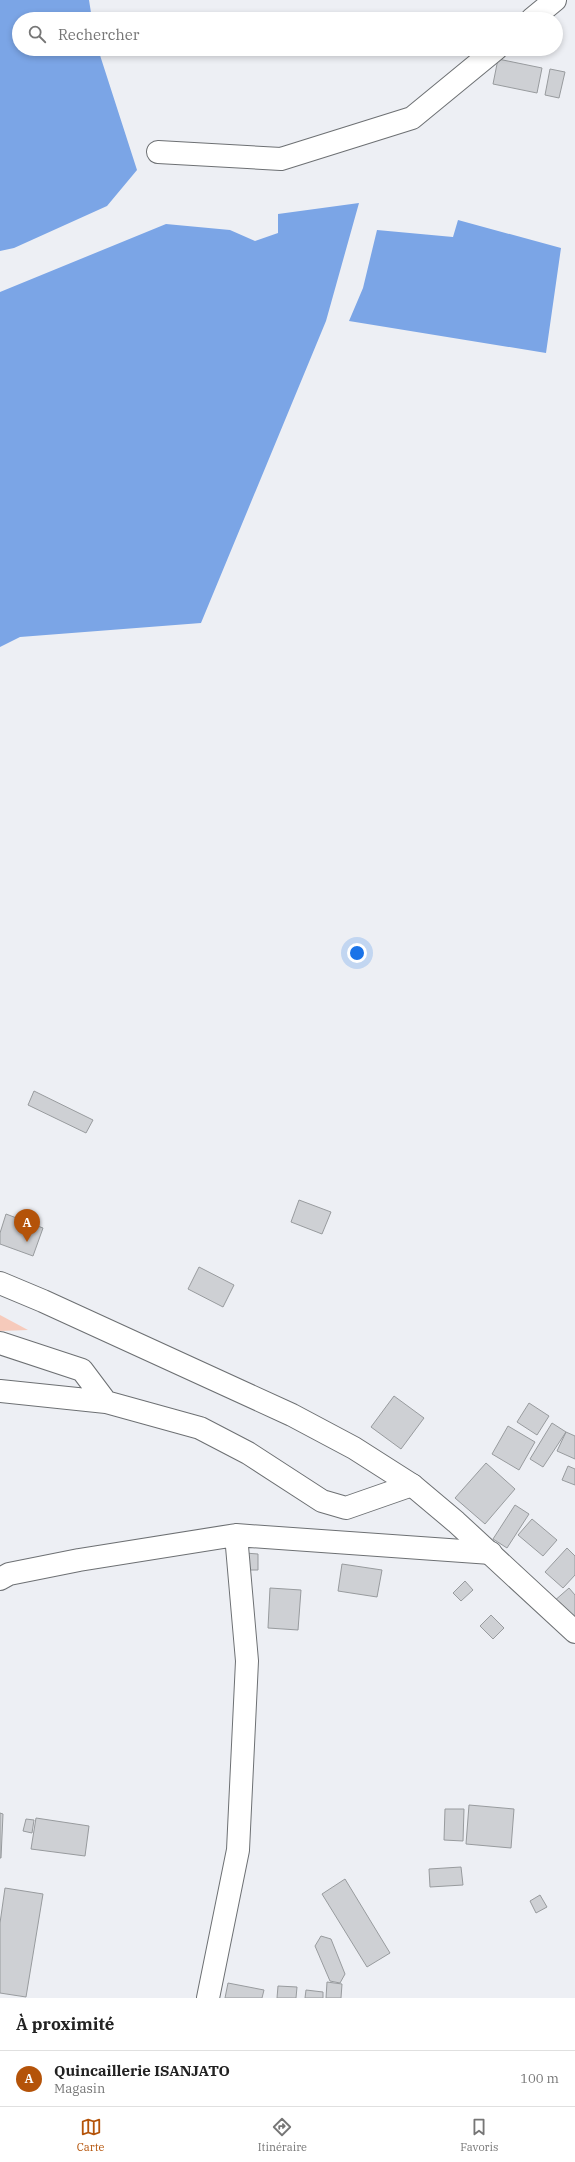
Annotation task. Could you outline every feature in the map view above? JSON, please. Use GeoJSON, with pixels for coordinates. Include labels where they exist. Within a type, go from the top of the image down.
{"type":"FeatureCollection","features":[{"type":"Feature","properties":{"kind":"street"},"geometry":{"type":"LineString","coordinates":[[540,12],[555,0]]}},
{"type":"Feature","properties":{"kind":"street"},"geometry":{"type":"LineString","coordinates":[[158,152],[281,159],[412,118],[487,56]]}},
{"type":"Feature","properties":{"kind":"street"},"geometry":{"type":"LineString","coordinates":[[0,1283],[43,1301],[292,1415],[354,1448],[412,1485],[491,1553],[575,1632]]}},
{"type":"Feature","properties":{"kind":"street"},"geometry":{"type":"LineString","coordinates":[[0,1343],[82,1370],[106,1402]]}},
{"type":"Feature","properties":{"kind":"street"},"geometry":{"type":"LineString","coordinates":[[0,1390],[106,1402],[200,1428],[248,1453],[322,1501],[346,1508],[412,1485]]}},
{"type":"Feature","properties":{"kind":"street"},"geometry":{"type":"LineString","coordinates":[[0,1579],[8,1574],[79,1560],[236,1535],[491,1553]]}},
{"type":"Feature","properties":{"kind":"street"},"geometry":{"type":"LineString","coordinates":[[208,1998],[238,1850],[247,1661],[236,1535]]}},
{"type":"Feature","properties":{"kind":"shaded area"},"geometry":{"type":"Polygon","coordinates":[[[0,1315],[28,1330],[0,1331],[0,1315]]]}},
{"type":"Feature","properties":{"kind":"water"},"geometry":{"type":"Polygon","coordinates":[[[0,0],[89,0],[91,12],[12,12],[12,56],[100,56],[137,170],[107,206],[14,248],[0,251],[0,0]]]}},
{"type":"Feature","properties":{"kind":"water"},"geometry":{"type":"Polygon","coordinates":[[[359,203],[326,321],[201,623],[20,637],[0,647],[0,292],[166,224],[230,230],[255,241],[278,233],[278,214],[359,203]]]}},
{"type":"Feature","properties":{"kind":"water"},"geometry":{"type":"Polygon","coordinates":[[[458,220],[561,248],[546,353],[349,321],[363,288],[377,230],[453,237],[458,220]]]}},
{"type":"Feature","properties":{"kind":"building"},"geometry":{"type":"Polygon","coordinates":[[[498,59],[542,68],[537,93],[493,84],[498,59]]]}},
{"type":"Feature","properties":{"kind":"building"},"geometry":{"type":"Polygon","coordinates":[[[550,69],[565,72],[559,98],[545,95],[550,69]]]}},
{"type":"Feature","properties":{"kind":"building"},"geometry":{"type":"Polygon","coordinates":[[[34,1091],[93,1120],[86,1133],[28,1105],[34,1091]]]}},
{"type":"Feature","properties":{"kind":"building"},"geometry":{"type":"Polygon","coordinates":[[[299,1200],[331,1212],[322,1234],[291,1222],[299,1200]]]}},
{"type":"Feature","properties":{"kind":"building"},"geometry":{"type":"Polygon","coordinates":[[[6,1214],[43,1228],[33,1256],[0,1244],[0,1233],[6,1214]]]}},
{"type":"Feature","properties":{"kind":"building"},"geometry":{"type":"Polygon","coordinates":[[[199,1267],[234,1285],[223,1307],[188,1289],[199,1267]]]}},
{"type":"Feature","properties":{"kind":"building"},"geometry":{"type":"Polygon","coordinates":[[[394,1396],[424,1418],[401,1449],[371,1427],[394,1396]]]}},
{"type":"Feature","properties":{"kind":"building"},"geometry":{"type":"Polygon","coordinates":[[[529,1403],[549,1416],[537,1435],[517,1422],[529,1403]]]}},
{"type":"Feature","properties":{"kind":"building"},"geometry":{"type":"Polygon","coordinates":[[[552,1423],[566,1432],[543,1467],[530,1459],[552,1423]]]}},
{"type":"Feature","properties":{"kind":"building"},"geometry":{"type":"Polygon","coordinates":[[[508,1426],[535,1442],[519,1470],[492,1454],[508,1426]]]}},
{"type":"Feature","properties":{"kind":"building"},"geometry":{"type":"Polygon","coordinates":[[[566,1432],[575,1436],[575,1459],[557,1451],[566,1432]]]}},
{"type":"Feature","properties":{"kind":"building"},"geometry":{"type":"Polygon","coordinates":[[[486,1463],[515,1489],[485,1524],[455,1498],[486,1463]]]}},
{"type":"Feature","properties":{"kind":"building"},"geometry":{"type":"Polygon","coordinates":[[[568,1466],[575,1469],[575,1485],[562,1480],[568,1466]]]}},
{"type":"Feature","properties":{"kind":"building"},"geometry":{"type":"Polygon","coordinates":[[[515,1505],[529,1514],[507,1548],[493,1539],[515,1505]]]}},
{"type":"Feature","properties":{"kind":"building"},"geometry":{"type":"Polygon","coordinates":[[[532,1519],[557,1540],[543,1556],[518,1535],[532,1519]]]}},
{"type":"Feature","properties":{"kind":"building"},"geometry":{"type":"Polygon","coordinates":[[[567,1548],[575,1556],[575,1575],[563,1588],[545,1572],[567,1548]]]}},
{"type":"Feature","properties":{"kind":"building"},"geometry":{"type":"Polygon","coordinates":[[[245,1553],[258,1554],[258,1570],[244,1570],[245,1553]]]}},
{"type":"Feature","properties":{"kind":"building"},"geometry":{"type":"Polygon","coordinates":[[[342,1564],[382,1570],[377,1597],[338,1591],[342,1564]]]}},
{"type":"Feature","properties":{"kind":"building"},"geometry":{"type":"Polygon","coordinates":[[[465,1581],[473,1590],[461,1601],[453,1593],[465,1581]]]}},
{"type":"Feature","properties":{"kind":"building"},"geometry":{"type":"Polygon","coordinates":[[[270,1588],[301,1590],[298,1630],[268,1628],[270,1588]]]}},
{"type":"Feature","properties":{"kind":"building"},"geometry":{"type":"Polygon","coordinates":[[[569,1588],[575,1595],[575,1623],[553,1602],[569,1588]]]}},
{"type":"Feature","properties":{"kind":"building"},"geometry":{"type":"Polygon","coordinates":[[[491,1615],[504,1628],[493,1639],[480,1626],[491,1615]]]}},
{"type":"Feature","properties":{"kind":"building"},"geometry":{"type":"Polygon","coordinates":[[[469,1805],[514,1809],[511,1848],[466,1844],[469,1805]]]}},
{"type":"Feature","properties":{"kind":"building"},"geometry":{"type":"Polygon","coordinates":[[[445,1809],[464,1809],[463,1841],[444,1840],[445,1809]]]}},
{"type":"Feature","properties":{"kind":"building"},"geometry":{"type":"Polygon","coordinates":[[[0,1813],[3,1814],[1,1858],[0,1858],[0,1813]]]}},
{"type":"Feature","properties":{"kind":"building"},"geometry":{"type":"Polygon","coordinates":[[[36,1818],[89,1826],[85,1856],[31,1849],[36,1818]]]}},
{"type":"Feature","properties":{"kind":"building"},"geometry":{"type":"Polygon","coordinates":[[[26,1819],[34,1820],[32,1833],[23,1831],[26,1819]]]}},
{"type":"Feature","properties":{"kind":"building"},"geometry":{"type":"Polygon","coordinates":[[[461,1867],[463,1885],[430,1887],[429,1869],[461,1867]]]}},
{"type":"Feature","properties":{"kind":"building"},"geometry":{"type":"Polygon","coordinates":[[[345,1879],[390,1953],[367,1967],[322,1894],[345,1879]]]}},
{"type":"Feature","properties":{"kind":"building"},"geometry":{"type":"Polygon","coordinates":[[[5,1888],[43,1894],[26,1997],[0,1993],[0,1923],[5,1888]]]}},
{"type":"Feature","properties":{"kind":"building"},"geometry":{"type":"Polygon","coordinates":[[[540,1895],[547,1907],[536,1913],[530,1901],[540,1895]]]}},
{"type":"Feature","properties":{"kind":"building"},"geometry":{"type":"Polygon","coordinates":[[[321,1936],[331,1939],[345,1974],[340,1983],[330,1981],[315,1946],[321,1936]]]}},
{"type":"Feature","properties":{"kind":"building"},"geometry":{"type":"Polygon","coordinates":[[[327,1982],[342,1984],[341,1998],[326,1998],[327,1982]]]}},
{"type":"Feature","properties":{"kind":"building"},"geometry":{"type":"Polygon","coordinates":[[[228,1983],[264,1990],[262,1998],[225,1998],[228,1983]]]}},
{"type":"Feature","properties":{"kind":"building"},"geometry":{"type":"Polygon","coordinates":[[[278,1986],[297,1987],[296,1998],[277,1998],[278,1986]]]}},
{"type":"Feature","properties":{"kind":"building"},"geometry":{"type":"Polygon","coordinates":[[[306,1990],[323,1992],[323,1998],[305,1998],[306,1990]]]}},
{"type":"Feature","properties":{"kind":"place","name":"Quincaillerie ISANJATO"},"geometry":{"type":"Point","coordinates":[27,1242]}}]}
